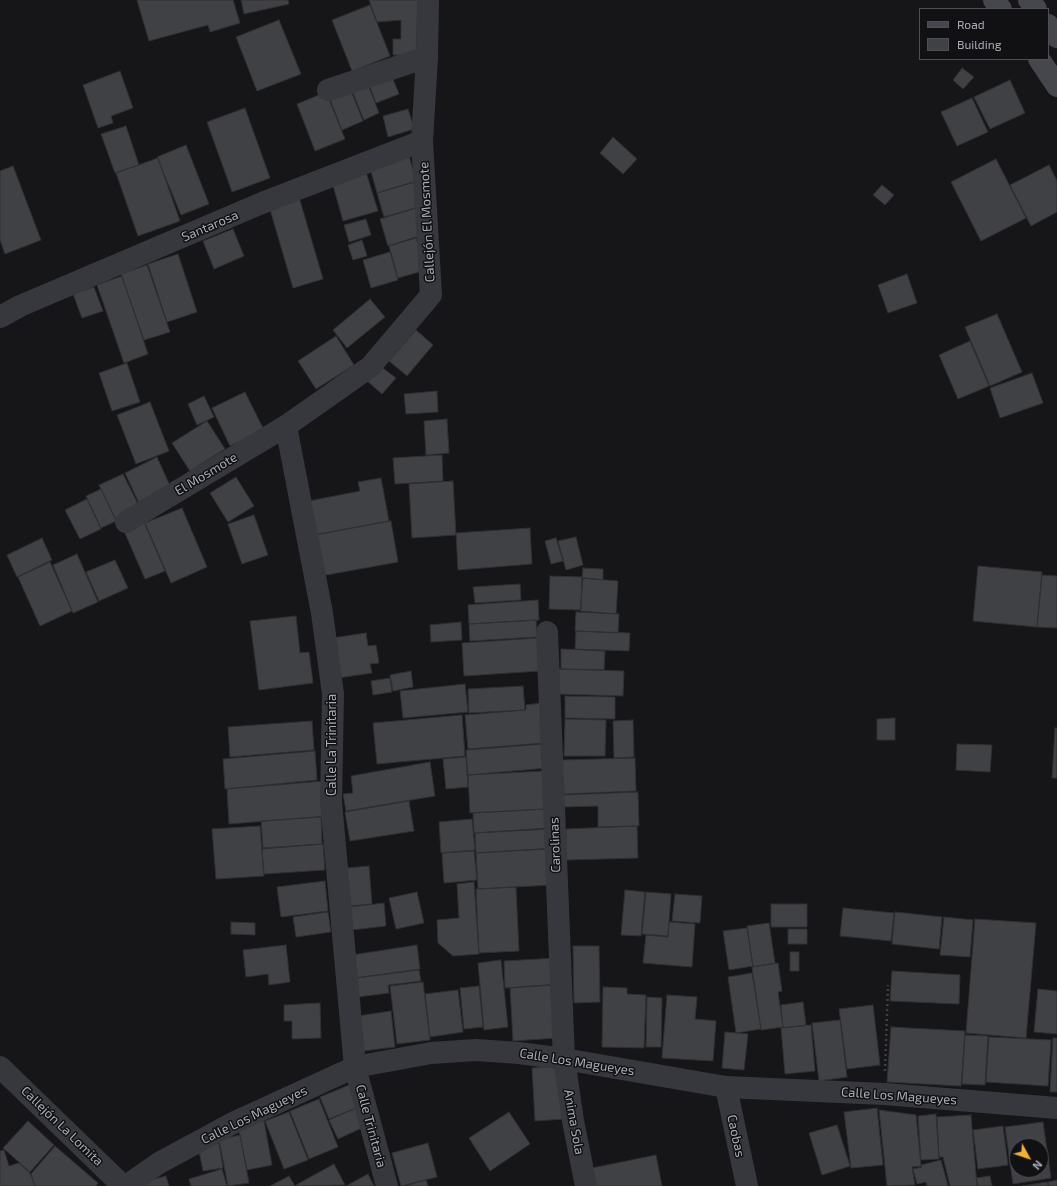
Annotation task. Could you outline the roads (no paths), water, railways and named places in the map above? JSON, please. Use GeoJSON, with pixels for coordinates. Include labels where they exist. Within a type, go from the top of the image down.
{"type":"FeatureCollection","features":[{"type":"Feature","properties":{"kind":"main road"},"geometry":{"type":"LineString","coordinates":[[994,0],[1000,8]]}},
{"type":"Feature","properties":{"kind":"main road"},"geometry":{"type":"LineString","coordinates":[[1029,0],[1035,8]]}},
{"type":"Feature","properties":{"kind":"main road"},"geometry":{"type":"LineString","coordinates":[[1049,26],[1057,37]]}},
{"type":"Feature","properties":{"kind":"main road"},"geometry":{"type":"LineString","coordinates":[[1040,60],[1057,86]]}},
{"type":"Feature","properties":{"kind":"street","name":"Callejón El Mosmote"},"geometry":{"type":"LineString","coordinates":[[286,426],[370,367],[431,295],[422,141],[427,57],[428,0]]}},
{"type":"Feature","properties":{"kind":"street"},"geometry":{"type":"LineString","coordinates":[[328,90],[427,57]]}},
{"type":"Feature","properties":{"kind":"street","name":"Santarosa"},"geometry":{"type":"LineString","coordinates":[[0,317],[20,306],[262,203],[422,141]]}},
{"type":"Feature","properties":{"kind":"street","name":"El Mosmote"},"geometry":{"type":"LineString","coordinates":[[126,522],[286,426]]}},
{"type":"Feature","properties":{"kind":"street","name":"Calle La Trinitaria"},"geometry":{"type":"LineString","coordinates":[[286,426],[322,613],[333,694],[331,802],[355,1067]]}},
{"type":"Feature","properties":{"kind":"street","name":"Carolinas"},"geometry":{"type":"LineString","coordinates":[[547,632],[564,1059]]}},
{"type":"Feature","properties":{"kind":"street","name":"Calle Los Magueyes"},"geometry":{"type":"LineString","coordinates":[[125,1186],[159,1163],[235,1122],[355,1067],[431,1053],[476,1050],[519,1053],[564,1059],[726,1087],[885,1094],[1057,1108]]}},
{"type":"Feature","properties":{"kind":"street","name":"Anima Sola"},"geometry":{"type":"LineString","coordinates":[[564,1059],[586,1186]]}},
{"type":"Feature","properties":{"kind":"street","name":"Callejón La Lomita"},"geometry":{"type":"LineString","coordinates":[[0,1067],[125,1186]]}},
{"type":"Feature","properties":{"kind":"street","name":"Calle Trinitaria"},"geometry":{"type":"LineString","coordinates":[[355,1067],[387,1186]]}},
{"type":"Feature","properties":{"kind":"street","name":"Caobas"},"geometry":{"type":"LineString","coordinates":[[726,1087],[747,1186]]}}]}
